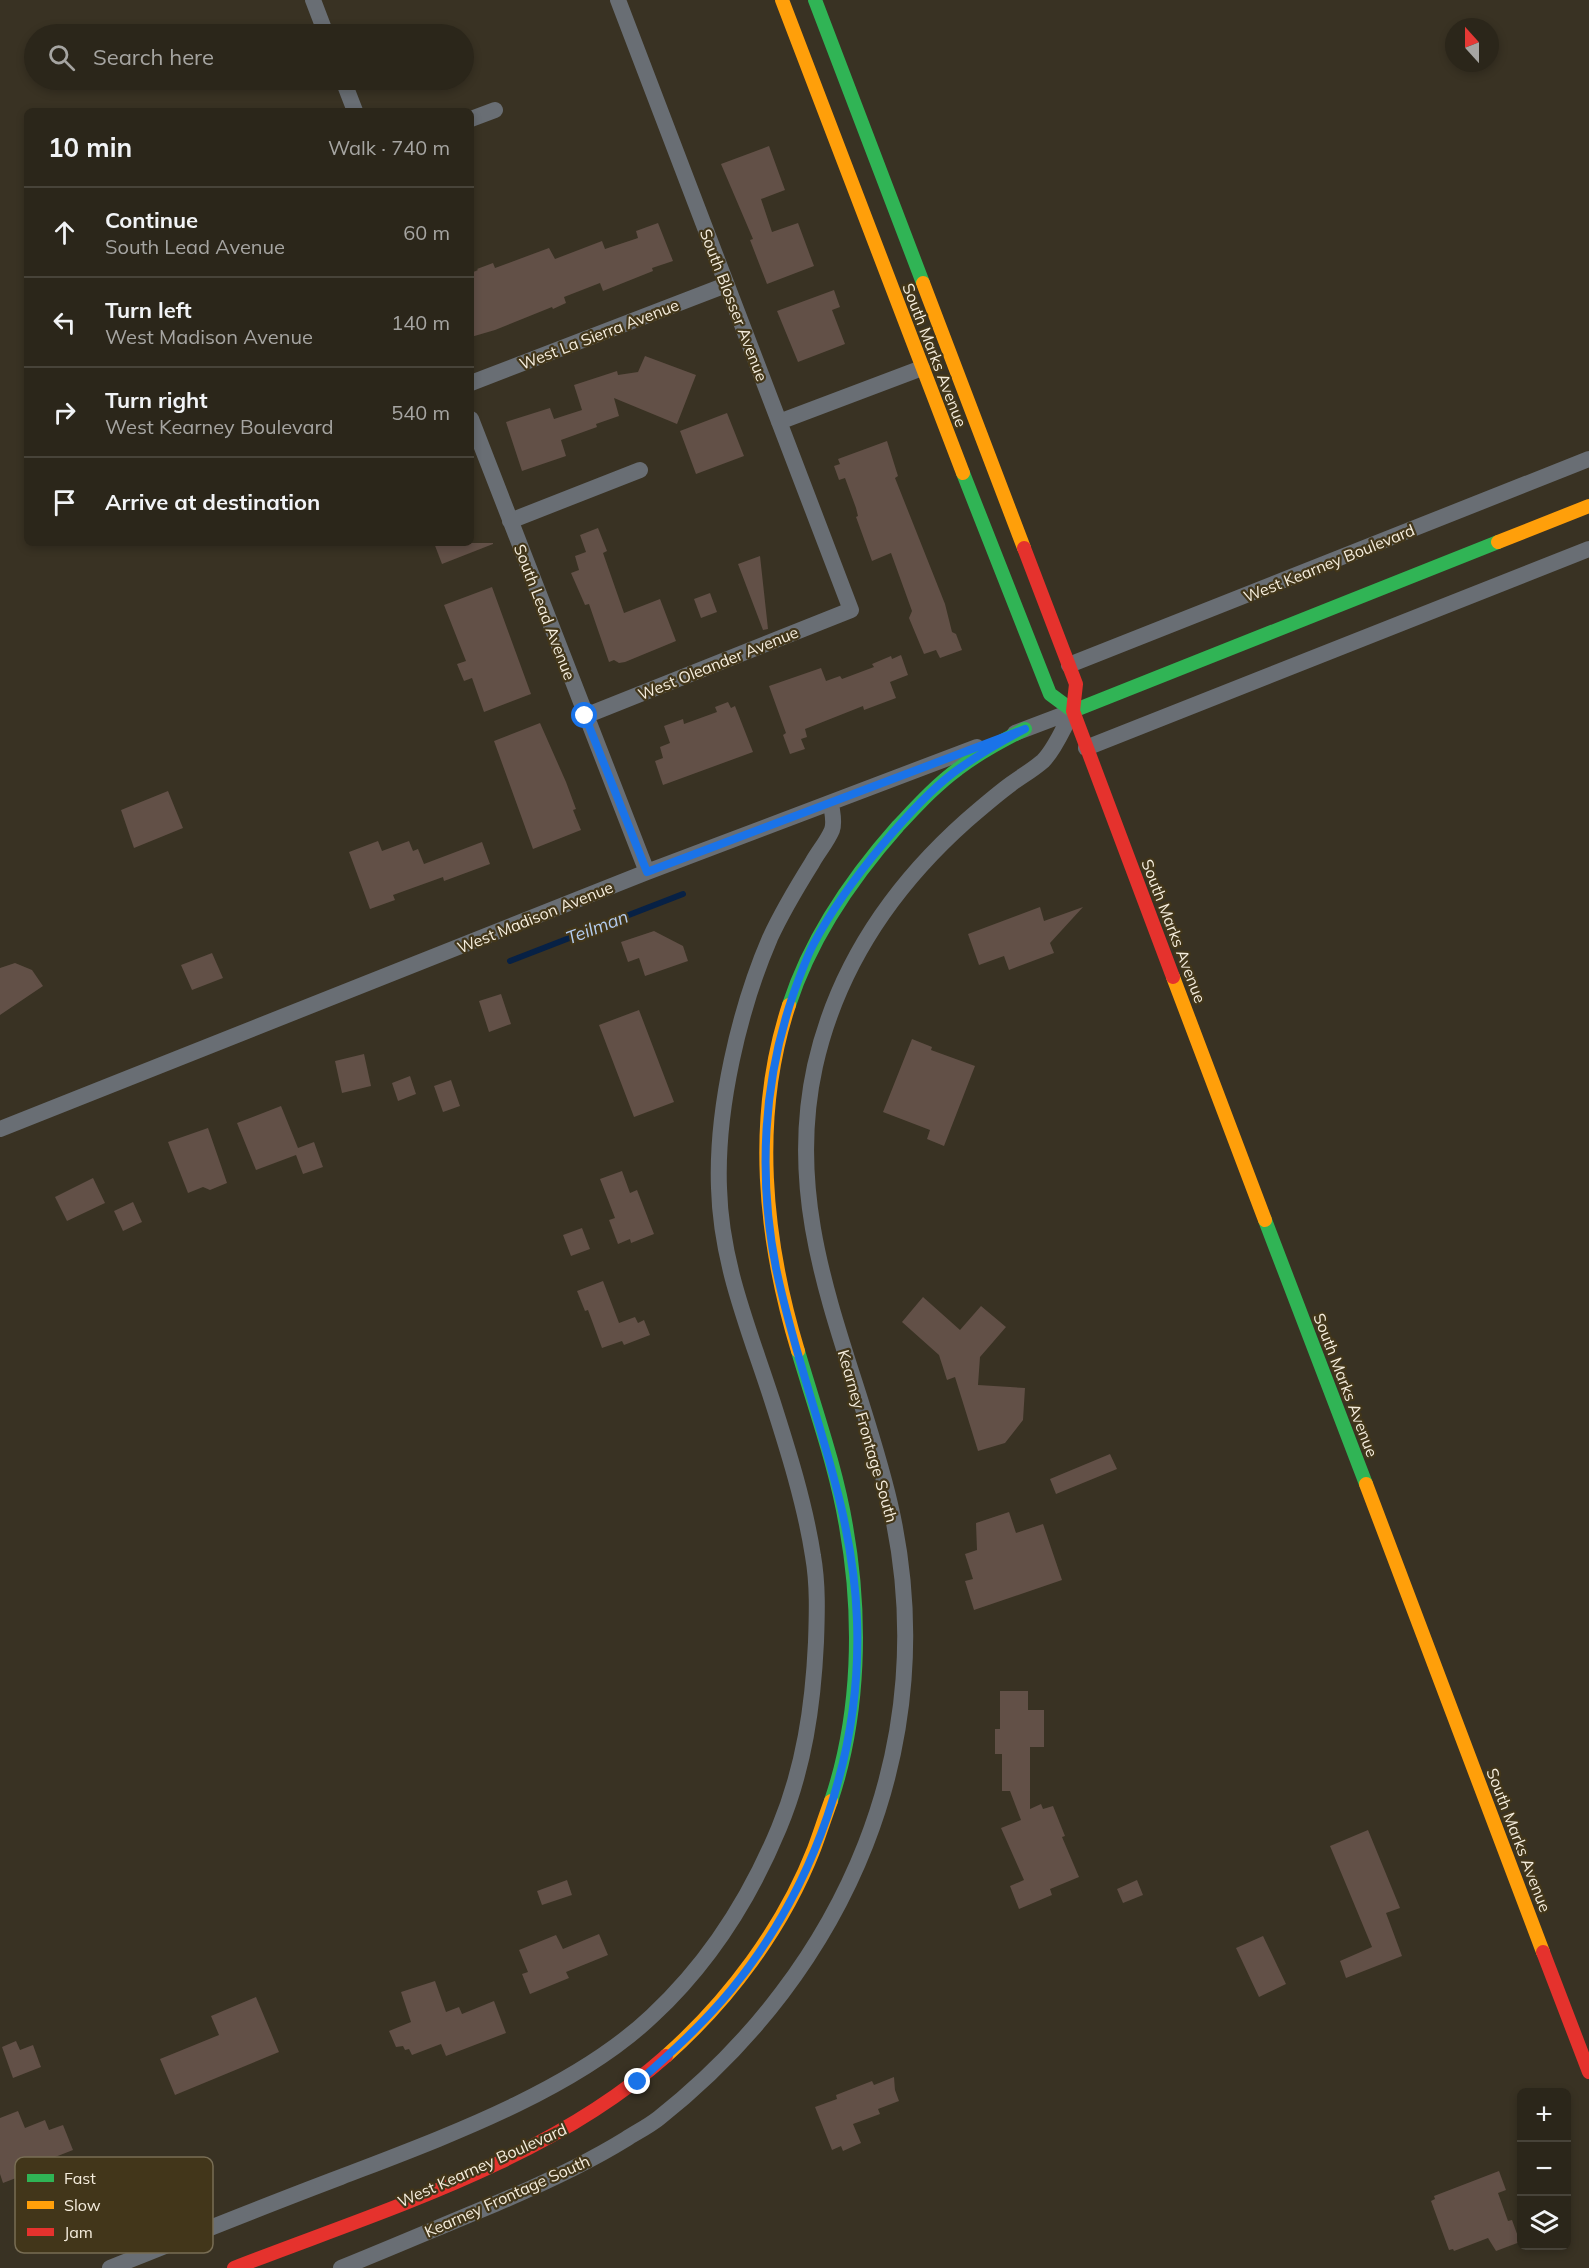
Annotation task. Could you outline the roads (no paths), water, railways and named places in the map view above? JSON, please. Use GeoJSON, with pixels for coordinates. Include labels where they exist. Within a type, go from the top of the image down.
{"type":"FeatureCollection","features":[{"type":"Feature","properties":{"kind":"main road","name":"South Marks Avenue"},"geometry":{"type":"LineString","coordinates":[[782,0],[922,368],[1050,694],[1073,711]]}},
{"type":"Feature","properties":{"kind":"main road","name":"South Marks Avenue"},"geometry":{"type":"LineString","coordinates":[[815,0],[1076,684],[1073,711],[1086,748],[1589,2072]]}},
{"type":"Feature","properties":{"kind":"main road"},"geometry":{"type":"LineString","coordinates":[[1073,711],[1589,506]]}},
{"type":"Feature","properties":{"kind":"main road","name":"West Kearney Boulevard"},"geometry":{"type":"LineString","coordinates":[[234,2268],[444,2186],[571,2125],[604,2105],[638,2082],[709,2015],[752,1964],[795,1894],[826,1821],[844,1755],[855,1688],[857,1621],[852,1557],[838,1489],[776,1268],[768,1213],[766,1166],[766,1118],[774,1067],[784,1022],[811,948],[830,916],[866,865],[908,815],[951,775],[973,759],[1025,729]]}},
{"type":"Feature","properties":{"kind":"street"},"geometry":{"type":"LineString","coordinates":[[313,0],[322,24]]}},
{"type":"Feature","properties":{"kind":"street","name":"South Blosser Avenue"},"geometry":{"type":"LineString","coordinates":[[618,0],[851,610]]}},
{"type":"Feature","properties":{"kind":"street"},"geometry":{"type":"LineString","coordinates":[[347,90],[354,108]]}},
{"type":"Feature","properties":{"kind":"street"},"geometry":{"type":"LineString","coordinates":[[474,118],[495,110]]}},
{"type":"Feature","properties":{"kind":"street","name":"West La Sierra Avenue"},"geometry":{"type":"LineString","coordinates":[[474,382],[726,285]]}},
{"type":"Feature","properties":{"kind":"street"},"geometry":{"type":"LineString","coordinates":[[779,422],[922,368]]}},
{"type":"Feature","properties":{"kind":"street","name":"South Lead Avenue"},"geometry":{"type":"LineString","coordinates":[[474,427],[647,872]]}},
{"type":"Feature","properties":{"kind":"street","name":"West Kearney Boulevard"},"geometry":{"type":"LineString","coordinates":[[1069,665],[1589,459]]}},
{"type":"Feature","properties":{"kind":"street"},"geometry":{"type":"LineString","coordinates":[[510,521],[640,470]]}},
{"type":"Feature","properties":{"kind":"street"},"geometry":{"type":"LineString","coordinates":[[1086,748],[1589,549]]}},
{"type":"Feature","properties":{"kind":"street","name":"West Oleander Avenue"},"geometry":{"type":"LineString","coordinates":[[585,716],[851,610]]}},
{"type":"Feature","properties":{"kind":"street","name":"West Madison Avenue"},"geometry":{"type":"LineString","coordinates":[[0,1129],[647,872],[1073,711]]}},
{"type":"Feature","properties":{"kind":"street","name":"Kearney Frontage South"},"geometry":{"type":"LineString","coordinates":[[341,2268],[547,2182],[602,2154],[658,2119],[722,2063],[780,1996],[819,1941],[857,1868],[883,1795],[895,1750],[904,1676],[906,1616],[900,1559],[890,1502],[814,1240],[806,1188],[807,1110],[827,1023],[843,982],[861,946],[907,880],[932,852],[996,795],[1045,759],[1073,711]]}},
{"type":"Feature","properties":{"kind":"street"},"geometry":{"type":"LineString","coordinates":[[213,2228],[411,2150],[534,2096],[589,2064],[650,2018],[682,1986],[708,1953],[754,1883],[793,1792],[800,1763],[814,1694],[817,1615],[814,1558],[803,1510],[772,1400],[735,1291],[725,1244],[719,1189],[722,1118],[727,1080],[736,1042],[755,981],[770,938],[834,827],[831,803]]}},
{"type":"Feature","properties":{"kind":"street"},"geometry":{"type":"LineString","coordinates":[[110,2268],[148,2253]]}},
{"type":"Feature","properties":{"kind":"waterway","name":"Teilman"},"geometry":{"type":"LineString","coordinates":[[510,961],[683,894]]}}]}
